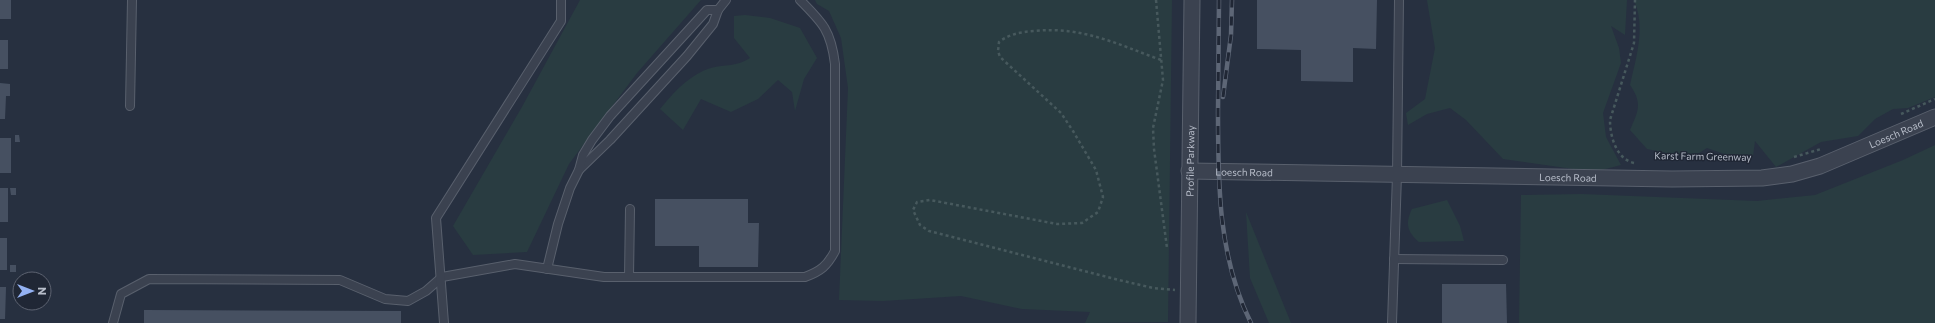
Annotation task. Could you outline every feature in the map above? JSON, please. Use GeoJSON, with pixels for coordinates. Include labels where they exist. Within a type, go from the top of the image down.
{"type":"FeatureCollection","features":[{"type":"Feature","properties":{"kind":"street","name":"Profile Parkway"},"geometry":{"type":"LineString","coordinates":[[1188,323],[1192,0]]}},
{"type":"Feature","properties":{"kind":"street","name":"Loesch Road"},"geometry":{"type":"LineString","coordinates":[[1189,171],[1672,179],[1762,178],[1792,174],[1820,166],[1935,118]]}},
{"type":"Feature","properties":{"kind":"lane"},"geometry":{"type":"LineString","coordinates":[[130,106],[132,0]]}},
{"type":"Feature","properties":{"kind":"lane"},"geometry":{"type":"LineString","coordinates":[[444,323],[442,277],[436,218],[561,21],[561,0]]}},
{"type":"Feature","properties":{"kind":"lane"},"geometry":{"type":"LineString","coordinates":[[547,269],[558,224],[570,188],[580,170],[610,140],[687,56],[713,24],[718,10],[726,0]]}},
{"type":"Feature","properties":{"kind":"lane"},"geometry":{"type":"LineString","coordinates":[[113,323],[121,294],[149,279],[340,280],[385,299],[408,301],[426,291],[442,277],[515,264],[604,277],[805,277],[819,272],[828,264],[834,251],[836,229],[834,64],[829,34],[818,18],[800,0]]}},
{"type":"Feature","properties":{"kind":"lane"},"geometry":{"type":"LineString","coordinates":[[1392,323],[1397,175],[1399,0]]}},
{"type":"Feature","properties":{"kind":"lane"},"geometry":{"type":"LineString","coordinates":[[580,170],[583,155],[610,116],[707,10],[718,10]]}},
{"type":"Feature","properties":{"kind":"lane"},"geometry":{"type":"LineString","coordinates":[[629,277],[630,209]]}},
{"type":"Feature","properties":{"kind":"lane"},"geometry":{"type":"LineString","coordinates":[[1394,260],[1504,260]]}},
{"type":"Feature","properties":{"kind":"path"},"geometry":{"type":"LineString","coordinates":[[1156,0],[1163,80],[1153,128],[1154,149],[1167,248]]}},
{"type":"Feature","properties":{"kind":"path","name":"Karst Farm Greenway"},"geometry":{"type":"LineString","coordinates":[[1635,0],[1634,43],[1610,120],[1610,129],[1614,143],[1623,157],[1632,163],[1640,163]]}},
{"type":"Feature","properties":{"kind":"path"},"geometry":{"type":"LineString","coordinates":[[1161,60],[1098,37],[1072,30],[1025,32],[1007,36],[999,42],[998,51],[1000,57],[1061,113],[1096,170],[1103,197],[1098,212],[1082,223],[1057,224],[930,200],[917,202],[913,210],[920,225],[929,231],[1153,288],[1188,291]]}},
{"type":"Feature","properties":{"kind":"path"},"geometry":{"type":"LineString","coordinates":[[1894,118],[1935,99]]}},
{"type":"Feature","properties":{"kind":"path"},"geometry":{"type":"LineString","coordinates":[[1790,158],[1828,146]]}},
{"type":"Feature","properties":{"kind":"green space"},"geometry":{"type":"Polygon","coordinates":[[[580,0],[701,0],[637,73],[569,164],[527,252],[473,255],[453,226],[523,105],[580,0]]]}},
{"type":"Feature","properties":{"kind":"green space"},"geometry":{"type":"Polygon","coordinates":[[[815,0],[1172,0],[1168,322],[1085,323],[1090,312],[1022,309],[961,296],[883,301],[839,300],[848,88],[841,38],[829,11],[817,4],[815,0]]]}},
{"type":"Feature","properties":{"kind":"green space"},"geometry":{"type":"Polygon","coordinates":[[[1427,0],[1627,0],[1625,35],[1611,26],[1619,48],[1621,63],[1603,113],[1606,137],[1621,165],[1594,172],[1503,159],[1466,120],[1450,108],[1427,114],[1408,125],[1406,113],[1425,99],[1435,48],[1427,0]]]}},
{"type":"Feature","properties":{"kind":"green space"},"geometry":{"type":"Polygon","coordinates":[[[1634,0],[1935,0],[1935,97],[1908,108],[1893,109],[1875,119],[1858,136],[1821,142],[1776,167],[1755,141],[1753,156],[1734,157],[1707,148],[1691,158],[1647,149],[1630,130],[1638,108],[1637,97],[1630,85],[1640,32],[1638,10],[1634,0]]]}},
{"type":"Feature","properties":{"kind":"green space"},"geometry":{"type":"Polygon","coordinates":[[[745,15],[770,18],[800,28],[817,58],[804,79],[795,111],[792,92],[778,80],[758,99],[731,112],[701,99],[683,130],[660,109],[689,79],[703,71],[711,68],[740,63],[750,58],[734,38],[734,16],[745,15]]]}},
{"type":"Feature","properties":{"kind":"green space"},"geometry":{"type":"Polygon","coordinates":[[[1935,145],[1935,323],[1519,323],[1521,195],[1582,194],[1757,201],[1815,195],[1903,160],[1935,145]]]}},
{"type":"Feature","properties":{"kind":"green space"},"geometry":{"type":"Polygon","coordinates":[[[1447,200],[1460,226],[1464,241],[1419,242],[1412,235],[1408,227],[1408,219],[1412,209],[1447,200]]]}},
{"type":"Feature","properties":{"kind":"green space"},"geometry":{"type":"Polygon","coordinates":[[[1246,212],[1291,323],[1269,323],[1250,278],[1246,212]]]}},
{"type":"Feature","properties":{"kind":"building"},"geometry":{"type":"Polygon","coordinates":[[[0,0],[11,0],[11,19],[0,19],[0,0]]]}},
{"type":"Feature","properties":{"kind":"building"},"geometry":{"type":"Polygon","coordinates":[[[1257,0],[1377,0],[1376,49],[1353,48],[1353,82],[1301,81],[1301,50],[1257,49],[1257,0]]]}},
{"type":"Feature","properties":{"kind":"building"},"geometry":{"type":"Polygon","coordinates":[[[0,40],[8,40],[8,69],[0,69],[0,40]]]}},
{"type":"Feature","properties":{"kind":"building"},"geometry":{"type":"Polygon","coordinates":[[[0,83],[10,84],[10,96],[6,96],[5,119],[0,119],[0,83]]]}},
{"type":"Feature","properties":{"kind":"building"},"geometry":{"type":"Polygon","coordinates":[[[15,135],[19,135],[20,142],[15,142],[15,135]]]}},
{"type":"Feature","properties":{"kind":"building"},"geometry":{"type":"Polygon","coordinates":[[[0,138],[11,138],[11,173],[0,173],[0,138]]]}},
{"type":"Feature","properties":{"kind":"building"},"geometry":{"type":"Polygon","coordinates":[[[0,188],[8,188],[8,222],[0,222],[0,188]]]}},
{"type":"Feature","properties":{"kind":"building"},"geometry":{"type":"Polygon","coordinates":[[[10,188],[16,188],[16,195],[11,195],[10,188]]]}},
{"type":"Feature","properties":{"kind":"building"},"geometry":{"type":"Polygon","coordinates":[[[655,199],[748,199],[748,223],[759,223],[758,267],[699,267],[699,246],[655,246],[655,199]]]}},
{"type":"Feature","properties":{"kind":"building"},"geometry":{"type":"Polygon","coordinates":[[[0,238],[7,238],[7,270],[0,270],[0,238]]]}},
{"type":"Feature","properties":{"kind":"building"},"geometry":{"type":"Polygon","coordinates":[[[10,265],[16,265],[16,271],[10,272],[10,265]]]}},
{"type":"Feature","properties":{"kind":"building"},"geometry":{"type":"Polygon","coordinates":[[[1442,284],[1506,284],[1507,323],[1442,323],[1442,284]]]}},
{"type":"Feature","properties":{"kind":"building"},"geometry":{"type":"Polygon","coordinates":[[[0,287],[6,287],[5,319],[0,319],[0,287]]]}},
{"type":"Feature","properties":{"kind":"building"},"geometry":{"type":"Polygon","coordinates":[[[144,310],[401,311],[401,323],[144,323],[144,310]]]}},
{"type":"Feature","properties":{"kind":"railway"},"geometry":{"type":"LineString","coordinates":[[1219,0],[1218,139],[1222,220],[1232,272],[1240,298],[1251,323]]}},
{"type":"Feature","properties":{"kind":"railway"},"geometry":{"type":"LineString","coordinates":[[1223,97],[1231,35],[1232,0]]}}]}
